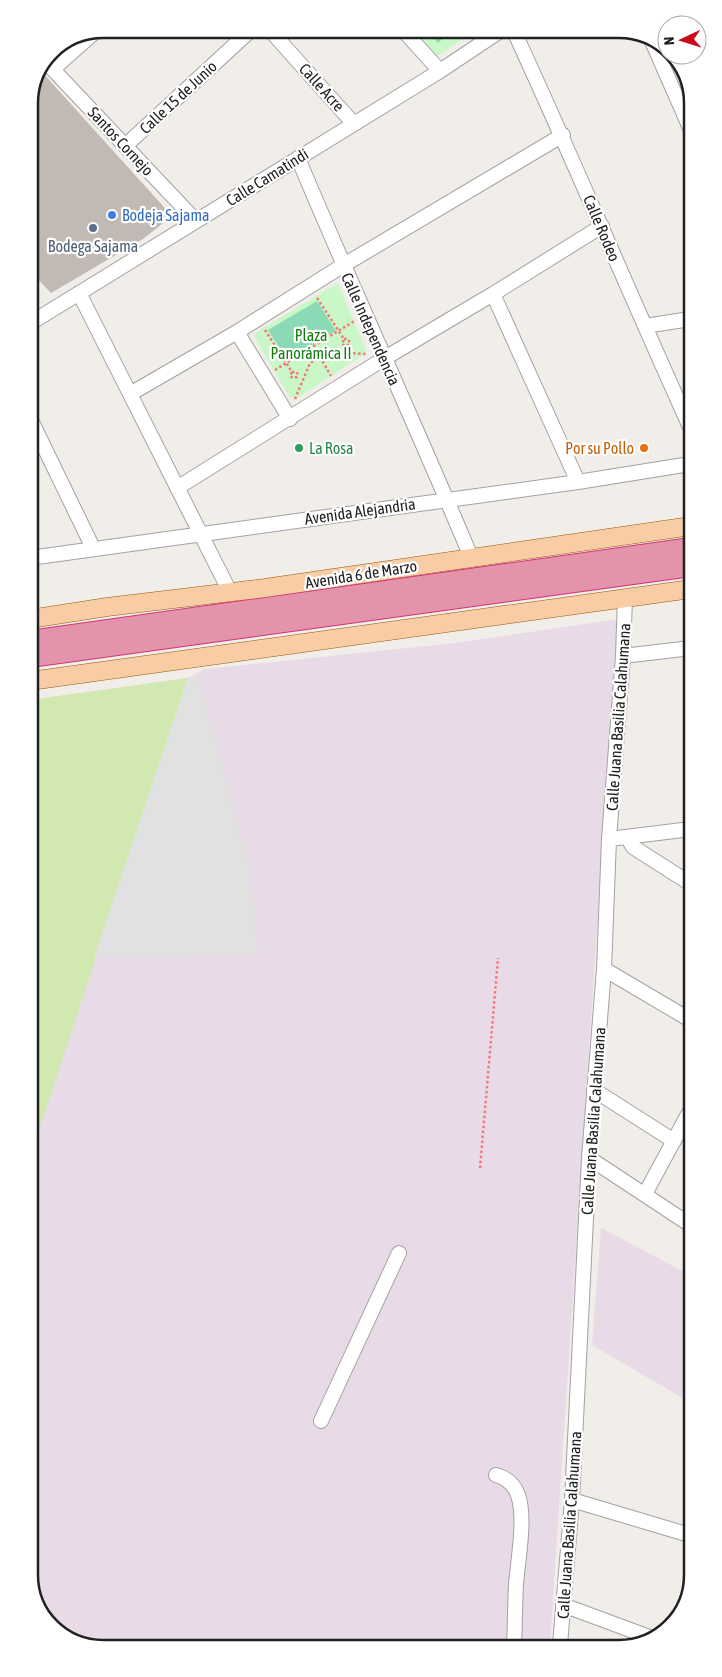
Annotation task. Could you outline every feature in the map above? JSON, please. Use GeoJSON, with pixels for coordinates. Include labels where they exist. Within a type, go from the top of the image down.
{"type":"FeatureCollection","features":[{"type":"Feature","properties":{"kind":"highway","name":"Avenida 6 de Marzo"},"geometry":{"type":"LineString","coordinates":[[38,640],[684,549]]}},
{"type":"Feature","properties":{"kind":"highway"},"geometry":{"type":"LineString","coordinates":[[38,656],[684,567]]}},
{"type":"Feature","properties":{"kind":"main road","name":"Avenida 6 de Marzo"},"geometry":{"type":"LineString","coordinates":[[38,618],[684,527]]}},
{"type":"Feature","properties":{"kind":"main road"},"geometry":{"type":"LineString","coordinates":[[38,680],[684,589]]}},
{"type":"Feature","properties":{"kind":"street","name":"Calle 15 de Junio"},"geometry":{"type":"LineString","coordinates":[[125,146],[242,38]]}},
{"type":"Feature","properties":{"kind":"street","name":"Calle Acre"},"geometry":{"type":"LineString","coordinates":[[277,38],[354,124]]}},
{"type":"Feature","properties":{"kind":"street"},"geometry":{"type":"LineString","coordinates":[[410,38],[440,71]]}},
{"type":"Feature","properties":{"kind":"street","name":"Calle Camatindi"},"geometry":{"type":"LineString","coordinates":[[38,319],[440,71],[490,38]]}},
{"type":"Feature","properties":{"kind":"street","name":"Calle Rodeo"},"geometry":{"type":"LineString","coordinates":[[517,38],[563,135],[644,326],[684,414]]}},
{"type":"Feature","properties":{"kind":"street"},"geometry":{"type":"LineString","coordinates":[[50,64],[83,41]]}},
{"type":"Feature","properties":{"kind":"street"},"geometry":{"type":"LineString","coordinates":[[659,51],[684,113]]}},
{"type":"Feature","properties":{"kind":"street","name":"Santos Cornejo"},"geometry":{"type":"LineString","coordinates":[[49,65],[196,221]]}},
{"type":"Feature","properties":{"kind":"street"},"geometry":{"type":"LineString","coordinates":[[130,394],[563,135]]}},
{"type":"Feature","properties":{"kind":"street","name":"Calle Independencia"},"geometry":{"type":"LineString","coordinates":[[298,158],[342,266],[385,358],[471,557]]}},
{"type":"Feature","properties":{"kind":"street"},"geometry":{"type":"LineString","coordinates":[[177,488],[385,358],[602,226]]}},
{"type":"Feature","properties":{"kind":"street"},"geometry":{"type":"LineString","coordinates":[[79,293],[230,592]]}},
{"type":"Feature","properties":{"kind":"street"},"geometry":{"type":"LineString","coordinates":[[493,294],[578,482]]}},
{"type":"Feature","properties":{"kind":"street"},"geometry":{"type":"LineString","coordinates":[[644,326],[684,320]]}},
{"type":"Feature","properties":{"kind":"street"},"geometry":{"type":"LineString","coordinates":[[236,332],[290,418]]}},
{"type":"Feature","properties":{"kind":"street"},"geometry":{"type":"LineString","coordinates":[[38,435],[93,548]]}},
{"type":"Feature","properties":{"kind":"street","name":"Avenida Alejandria"},"geometry":{"type":"LineString","coordinates":[[38,557],[578,482],[684,465]]}},
{"type":"Feature","properties":{"kind":"street","name":"Calle Juana Basilia Calahumana"},"geometry":{"type":"LineString","coordinates":[[560,1640],[572,1500],[590,1158],[604,969],[609,839],[623,656],[625,597]]}},
{"type":"Feature","properties":{"kind":"street"},"geometry":{"type":"LineString","coordinates":[[623,656],[684,649]]}},
{"type":"Feature","properties":{"kind":"street"},"geometry":{"type":"LineString","coordinates":[[609,839],[684,830]]}},
{"type":"Feature","properties":{"kind":"street"},"geometry":{"type":"LineString","coordinates":[[627,837],[633,847],[684,879]]}},
{"type":"Feature","properties":{"kind":"street"},"geometry":{"type":"LineString","coordinates":[[604,969],[684,1016]]}},
{"type":"Feature","properties":{"kind":"street"},"geometry":{"type":"LineString","coordinates":[[594,1090],[674,1141]]}},
{"type":"Feature","properties":{"kind":"street"},"geometry":{"type":"LineString","coordinates":[[645,1194],[684,1123]]}},
{"type":"Feature","properties":{"kind":"street"},"geometry":{"type":"LineString","coordinates":[[590,1158],[684,1221]]}},
{"type":"Feature","properties":{"kind":"street"},"geometry":{"type":"LineString","coordinates":[[321,1421],[398,1254]]}},
{"type":"Feature","properties":{"kind":"street"},"geometry":{"type":"LineString","coordinates":[[496,1475],[511,1483],[520,1503],[520,1545],[514,1640]]}},
{"type":"Feature","properties":{"kind":"street"},"geometry":{"type":"LineString","coordinates":[[572,1500],[684,1533]]}},
{"type":"Feature","properties":{"kind":"street"},"geometry":{"type":"LineString","coordinates":[[563,1605],[644,1635]]}},
{"type":"Feature","properties":{"kind":"path"},"geometry":{"type":"LineString","coordinates":[[314,294],[344,339],[342,344],[348,346],[352,353]]}},
{"type":"Feature","properties":{"kind":"path"},"geometry":{"type":"LineString","coordinates":[[272,372],[356,320],[360,328]]}},
{"type":"Feature","properties":{"kind":"path"},"geometry":{"type":"LineString","coordinates":[[263,326],[292,372],[290,376],[296,378],[301,386]]}},
{"type":"Feature","properties":{"kind":"path"},"geometry":{"type":"LineString","coordinates":[[294,402],[310,363],[330,352],[369,353],[365,359]]}},
{"type":"Feature","properties":{"kind":"path"},"geometry":{"type":"LineString","coordinates":[[320,357],[333,379]]}},
{"type":"Feature","properties":{"kind":"path"},"geometry":{"type":"LineString","coordinates":[[292,372],[298,373],[296,378]]}},
{"type":"Feature","properties":{"kind":"path"},"geometry":{"type":"LineString","coordinates":[[290,400],[298,401]]}},
{"type":"Feature","properties":{"kind":"path"},"geometry":{"type":"LineString","coordinates":[[480,1168],[498,958]]}},
{"type":"Feature","properties":{"kind":"shaded area"},"geometry":{"type":"Polygon","coordinates":[[[619,619],[550,1640],[98,1639],[77,1635],[56,1621],[48,1611],[41,1596],[38,1575],[38,699],[188,678],[205,669],[455,643],[619,619]]]}},
{"type":"Feature","properties":{"kind":"shaded area"},"geometry":{"type":"Polygon","coordinates":[[[188,678],[199,680],[249,866],[258,954],[94,958],[188,678]]]}},
{"type":"Feature","properties":{"kind":"shaded area"},"geometry":{"type":"Polygon","coordinates":[[[601,1228],[684,1272],[684,1399],[592,1345],[601,1228]]]}},
{"type":"Feature","properties":{"kind":"green space"},"geometry":{"type":"Polygon","coordinates":[[[420,38],[464,38],[436,57],[420,38]]]}},
{"type":"Feature","properties":{"kind":"green space"},"geometry":{"type":"Polygon","coordinates":[[[434,38],[443,38],[438,43],[434,38]]]}},
{"type":"Feature","properties":{"kind":"green space","name":"Plaza Panorámica II"},"geometry":{"type":"Polygon","coordinates":[[[336,284],[339,286],[366,350],[365,354],[299,397],[290,398],[254,336],[255,333],[336,284]]]}},
{"type":"Feature","properties":{"kind":"green space"},"geometry":{"type":"Polygon","coordinates":[[[317,301],[336,331],[287,360],[268,330],[317,301]]]}},
{"type":"Feature","properties":{"kind":"green space"},"geometry":{"type":"Polygon","coordinates":[[[188,678],[38,1134],[38,699],[188,678]]]}},
{"type":"Feature","properties":{"kind":"building","name":"Bodega Sajama"},"geometry":{"type":"Polygon","coordinates":[[[44,74],[172,216],[143,239],[51,293],[38,279],[38,98],[44,74]]]}},
{"type":"Feature","properties":{"kind":"place","name":"Bodeja Sajama"},"geometry":{"type":"Point","coordinates":[112,215]}},
{"type":"Feature","properties":{"kind":"place","name":"Bodega Sajama"},"geometry":{"type":"Point","coordinates":[93,228]}},
{"type":"Feature","properties":{"kind":"place","name":"La Rosa"},"geometry":{"type":"Point","coordinates":[299,448]}},
{"type":"Feature","properties":{"kind":"place","name":"Por su Pollo"},"geometry":{"type":"Point","coordinates":[644,448]}}]}
